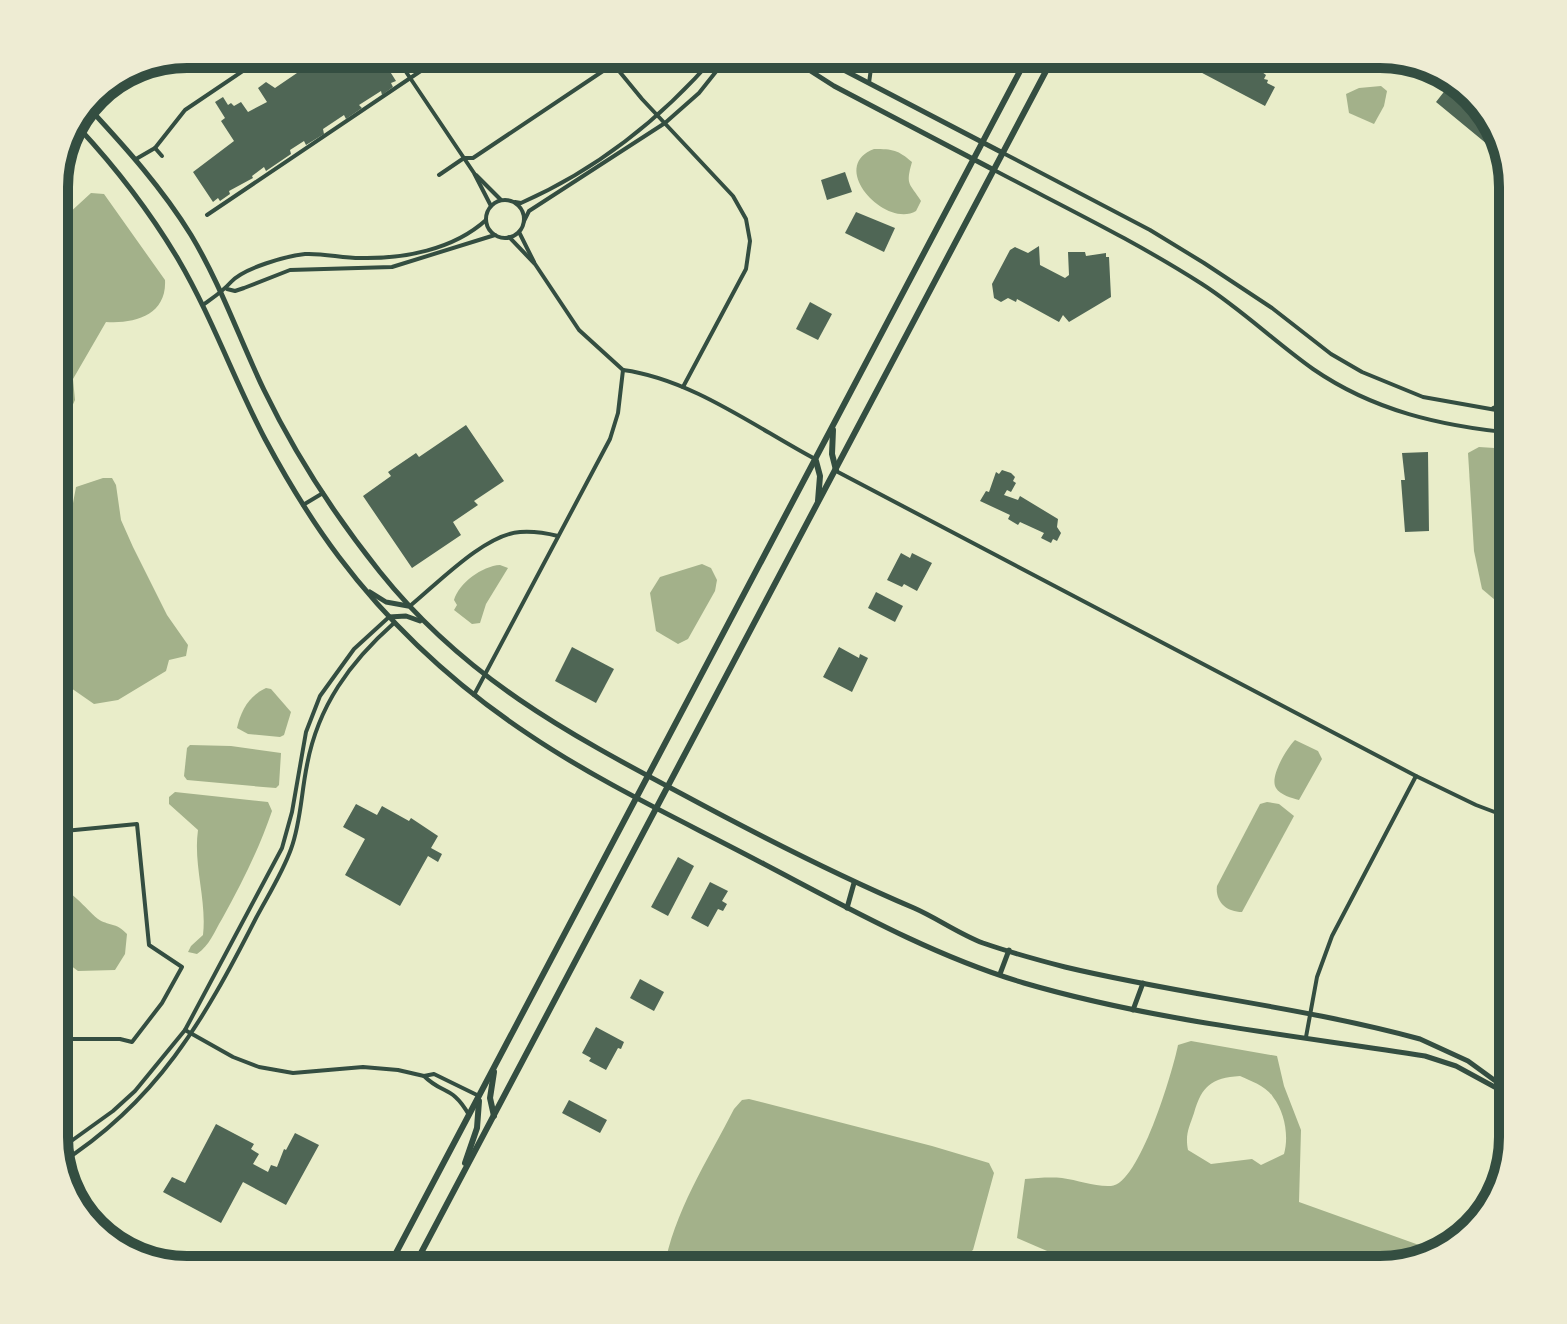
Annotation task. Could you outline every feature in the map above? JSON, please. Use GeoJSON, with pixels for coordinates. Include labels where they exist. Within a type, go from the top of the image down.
{"type":"FeatureCollection","features":[{"type":"Feature","properties":{"kind":"main road"},"geometry":{"type":"LineString","coordinates":[[394,1256],[1022,68]]}},
{"type":"Feature","properties":{"kind":"main road"},"geometry":{"type":"LineString","coordinates":[[419,1256],[1048,68]]}},
{"type":"Feature","properties":{"kind":"main road"},"geometry":{"type":"LineString","coordinates":[[833,426],[832,454],[836,470]]}},
{"type":"Feature","properties":{"kind":"main road"},"geometry":{"type":"LineString","coordinates":[[816,459],[820,476],[818,504]]}},
{"type":"Feature","properties":{"kind":"main road"},"geometry":{"type":"LineString","coordinates":[[494,1116],[490,1098],[497,1061]]}},
{"type":"Feature","properties":{"kind":"main road"},"geometry":{"type":"LineString","coordinates":[[459,1182],[477,1128],[479,1096]]}},
{"type":"Feature","properties":{"kind":"street"},"geometry":{"type":"LineString","coordinates":[[136,159],[155,148],[185,110],[247,68]]}},
{"type":"Feature","properties":{"kind":"street"},"geometry":{"type":"LineString","coordinates":[[404,68],[474,173],[491,206]]}},
{"type":"Feature","properties":{"kind":"street"},"geometry":{"type":"LineString","coordinates":[[207,215],[426,68]]}},
{"type":"Feature","properties":{"kind":"street"},"geometry":{"type":"LineString","coordinates":[[439,175],[464,158],[473,158],[608,68]]}},
{"type":"Feature","properties":{"kind":"street"},"geometry":{"type":"LineString","coordinates":[[615,68],[733,196],[746,219],[749,259],[740,284],[683,387]]}},
{"type":"Feature","properties":{"kind":"street"},"geometry":{"type":"LineString","coordinates":[[474,173],[501,200],[521,203],[565,183],[592,166],[659,115],[706,68]]}},
{"type":"Feature","properties":{"kind":"street"},"geometry":{"type":"LineString","coordinates":[[225,291],[235,291],[290,270],[392,267],[495,235],[509,237],[519,232],[529,211],[665,123],[699,93],[719,68]]}},
{"type":"Feature","properties":{"kind":"street"},"geometry":{"type":"LineString","coordinates":[[806,68],[834,86],[1149,252],[1196,280],[1311,367],[1351,392],[1431,422],[1499,431]]}},
{"type":"Feature","properties":{"kind":"street"},"geometry":{"type":"LineString","coordinates":[[838,68],[1150,230],[1215,269],[1331,354],[1362,372],[1423,397],[1499,410]]}},
{"type":"Feature","properties":{"kind":"street"},"geometry":{"type":"LineString","coordinates":[[868,85],[871,68]]}},
{"type":"Feature","properties":{"kind":"street"},"geometry":{"type":"LineString","coordinates":[[94,114],[136,159],[190,233],[225,291],[265,392],[323,493],[359,544],[425,623],[484,676],[552,723],[647,777],[854,883],[918,910],[980,942],[1064,967],[1405,1035],[1436,1044],[1479,1068],[1499,1084]]}},
{"type":"Feature","properties":{"kind":"street"},"geometry":{"type":"LineString","coordinates":[[82,131],[154,220],[203,305],[264,437],[303,505],[340,558],[389,617],[438,665],[532,737],[657,808],[847,908],[916,941],[1000,974],[1058,993],[1133,1010],[1425,1056],[1456,1066],[1499,1088]]}},
{"type":"Feature","properties":{"kind":"street"},"geometry":{"type":"LineString","coordinates":[[155,148],[162,156]]}},
{"type":"Feature","properties":{"kind":"street"},"geometry":{"type":"LineString","coordinates":[[203,305],[225,291],[231,281],[281,259],[307,254],[393,257],[452,243],[475,230],[486,220],[491,206],[501,200]]}},
{"type":"Feature","properties":{"kind":"street"},"geometry":{"type":"LineString","coordinates":[[515,202],[522,210],[524,221]]}},
{"type":"Feature","properties":{"kind":"street"},"geometry":{"type":"LineString","coordinates":[[486,220],[495,235]]}},
{"type":"Feature","properties":{"kind":"street"},"geometry":{"type":"LineString","coordinates":[[519,232],[535,264]]}},
{"type":"Feature","properties":{"kind":"street"},"geometry":{"type":"LineString","coordinates":[[509,237],[535,264],[579,330],[623,370],[648,373],[683,387],[816,459]]}},
{"type":"Feature","properties":{"kind":"street"},"geometry":{"type":"LineString","coordinates":[[474,695],[610,439],[618,413],[623,370]]}},
{"type":"Feature","properties":{"kind":"street"},"geometry":{"type":"LineString","coordinates":[[1491,409],[1499,406]]}},
{"type":"Feature","properties":{"kind":"street"},"geometry":{"type":"LineString","coordinates":[[836,470],[1416,776],[1499,814]]}},
{"type":"Feature","properties":{"kind":"street"},"geometry":{"type":"LineString","coordinates":[[303,505],[323,493]]}},
{"type":"Feature","properties":{"kind":"street"},"geometry":{"type":"LineString","coordinates":[[365,589],[386,602],[410,606],[498,538],[518,532],[558,536]]}},
{"type":"Feature","properties":{"kind":"street"},"geometry":{"type":"LineString","coordinates":[[68,1143],[135,1091],[185,1030],[282,848],[292,812],[306,732],[320,696],[354,649],[389,617],[406,616],[425,623]]}},
{"type":"Feature","properties":{"kind":"street"},"geometry":{"type":"LineString","coordinates":[[70,1157],[136,1102],[192,1034],[222,984],[290,852],[301,810],[306,766],[326,705],[354,662],[395,622]]}},
{"type":"Feature","properties":{"kind":"street"},"geometry":{"type":"LineString","coordinates":[[1306,1037],[1317,977],[1332,936],[1416,776]]}},
{"type":"Feature","properties":{"kind":"street"},"geometry":{"type":"LineString","coordinates":[[68,831],[137,824],[149,945],[182,967],[162,1003],[132,1042],[120,1039],[68,1039]]}},
{"type":"Feature","properties":{"kind":"street"},"geometry":{"type":"LineString","coordinates":[[847,908],[854,883]]}},
{"type":"Feature","properties":{"kind":"street"},"geometry":{"type":"LineString","coordinates":[[1000,974],[1009,950]]}},
{"type":"Feature","properties":{"kind":"street"},"geometry":{"type":"LineString","coordinates":[[1133,1010],[1143,983]]}},
{"type":"Feature","properties":{"kind":"street"},"geometry":{"type":"LineString","coordinates":[[185,1030],[233,1057],[270,1069],[293,1073],[363,1067],[424,1076],[434,1074],[479,1096]]}},
{"type":"Feature","properties":{"kind":"street"},"geometry":{"type":"LineString","coordinates":[[424,1076],[457,1095],[469,1115]]}},
{"type":"Feature","properties":{"kind":"shaded area"},"geometry":{"type":"Polygon","coordinates":[[[1381,86],[1387,91],[1384,106],[1374,124],[1349,113],[1346,94],[1359,88],[1381,86]]]}},
{"type":"Feature","properties":{"kind":"shaded area"},"geometry":{"type":"Polygon","coordinates":[[[874,149],[895,151],[912,162],[909,180],[921,201],[916,211],[904,214],[890,211],[866,194],[857,169],[861,158],[874,149]]]}},
{"type":"Feature","properties":{"kind":"shaded area"},"geometry":{"type":"Polygon","coordinates":[[[91,193],[104,194],[165,280],[161,302],[147,315],[128,321],[106,322],[73,379],[75,400],[70,411],[68,408],[68,214],[91,193]]]}},
{"type":"Feature","properties":{"kind":"shaded area"},"geometry":{"type":"Polygon","coordinates":[[[1479,447],[1499,448],[1499,599],[1495,600],[1482,589],[1474,551],[1468,453],[1479,447]]]}},
{"type":"Feature","properties":{"kind":"shaded area"},"geometry":{"type":"Polygon","coordinates":[[[112,478],[116,485],[121,520],[133,547],[167,615],[188,645],[186,656],[169,660],[166,671],[118,700],[94,704],[68,687],[68,518],[76,487],[112,478]]]}},
{"type":"Feature","properties":{"kind":"shaded area"},"geometry":{"type":"Polygon","coordinates":[[[702,564],[711,568],[717,580],[715,591],[688,639],[678,644],[656,631],[650,593],[660,577],[702,564]]]}},
{"type":"Feature","properties":{"kind":"shaded area"},"geometry":{"type":"Polygon","coordinates":[[[500,565],[508,568],[486,604],[480,623],[472,624],[454,610],[457,605],[454,600],[466,582],[479,572],[500,565]]]}},
{"type":"Feature","properties":{"kind":"shaded area"},"geometry":{"type":"Polygon","coordinates":[[[266,688],[271,689],[291,712],[284,735],[280,737],[248,734],[237,728],[247,704],[266,688]]]}},
{"type":"Feature","properties":{"kind":"shaded area"},"geometry":{"type":"Polygon","coordinates":[[[1295,740],[1318,751],[1322,759],[1299,800],[1280,793],[1274,783],[1280,763],[1295,740]]]}},
{"type":"Feature","properties":{"kind":"shaded area"},"geometry":{"type":"Polygon","coordinates":[[[190,745],[231,746],[281,753],[279,785],[276,788],[187,780],[184,776],[190,745]]]}},
{"type":"Feature","properties":{"kind":"shaded area"},"geometry":{"type":"Polygon","coordinates":[[[175,792],[268,802],[272,811],[236,892],[211,938],[197,954],[188,952],[203,935],[198,830],[169,804],[169,797],[175,792]]]}},
{"type":"Feature","properties":{"kind":"shaded area"},"geometry":{"type":"Polygon","coordinates":[[[1260,804],[1279,804],[1294,816],[1242,912],[1231,910],[1220,901],[1217,886],[1260,804]]]}},
{"type":"Feature","properties":{"kind":"shaded area"},"geometry":{"type":"Polygon","coordinates":[[[68,893],[98,919],[127,934],[125,954],[115,970],[78,971],[68,964],[68,893]]]}},
{"type":"Feature","properties":{"kind":"shaded area"},"geometry":{"type":"Polygon","coordinates":[[[1191,1041],[1277,1056],[1284,1086],[1301,1130],[1299,1202],[1423,1248],[1380,1256],[1059,1256],[1017,1238],[1025,1179],[1062,1178],[1105,1186],[1122,1181],[1143,1148],[1178,1045],[1191,1041]],[[1240,1076],[1209,1085],[1197,1104],[1188,1131],[1188,1150],[1211,1164],[1252,1159],[1261,1165],[1284,1154],[1285,1125],[1280,1110],[1270,1093],[1240,1076]]]}},
{"type":"Feature","properties":{"kind":"shaded area"},"geometry":{"type":"Polygon","coordinates":[[[749,1099],[989,1163],[994,1173],[973,1250],[965,1256],[667,1256],[683,1207],[734,1109],[742,1100],[749,1099]]]}},
{"type":"Feature","properties":{"kind":"building"},"geometry":{"type":"Polygon","coordinates":[[[294,68],[388,68],[396,81],[382,95],[381,91],[359,105],[362,108],[346,119],[344,115],[323,129],[324,134],[306,145],[304,141],[266,171],[264,167],[253,178],[229,191],[230,194],[220,201],[218,198],[213,202],[193,172],[234,141],[221,121],[225,118],[215,102],[223,97],[228,105],[241,102],[248,112],[267,102],[258,88],[266,82],[275,88],[297,73],[294,68]]]}},
{"type":"Feature","properties":{"kind":"building"},"geometry":{"type":"Polygon","coordinates":[[[1193,68],[1263,70],[1266,75],[1264,79],[1275,87],[1265,106],[1193,68]]]}},
{"type":"Feature","properties":{"kind":"building"},"geometry":{"type":"Polygon","coordinates":[[[1447,88],[1459,97],[1474,114],[1493,149],[1436,102],[1447,88]]]}},
{"type":"Feature","properties":{"kind":"building"},"geometry":{"type":"Polygon","coordinates":[[[845,172],[852,192],[827,200],[821,180],[845,172]]]}},
{"type":"Feature","properties":{"kind":"building"},"geometry":{"type":"Polygon","coordinates":[[[856,212],[895,228],[884,252],[845,233],[856,212]]]}},
{"type":"Feature","properties":{"kind":"building"},"geometry":{"type":"Polygon","coordinates":[[[1039,246],[1040,265],[1065,278],[1069,275],[1068,252],[1085,252],[1086,256],[1106,253],[1109,257],[1111,297],[1069,322],[1063,315],[1059,322],[1017,299],[1016,302],[1008,298],[1001,302],[994,298],[992,284],[1010,250],[1015,247],[1028,253],[1039,246]]]}},
{"type":"Feature","properties":{"kind":"building"},"geometry":{"type":"Polygon","coordinates":[[[810,302],[832,314],[818,340],[796,329],[810,302]]]}},
{"type":"Feature","properties":{"kind":"building"},"geometry":{"type":"Polygon","coordinates":[[[466,425],[504,481],[474,501],[478,505],[453,522],[461,535],[412,568],[363,496],[391,476],[388,472],[416,453],[419,457],[466,425]]]}},
{"type":"Feature","properties":{"kind":"building"},"geometry":{"type":"Polygon","coordinates":[[[1428,452],[1429,531],[1405,532],[1402,453],[1428,452]]]}},
{"type":"Feature","properties":{"kind":"building"},"geometry":{"type":"Polygon","coordinates":[[[1002,470],[1011,473],[1016,483],[1011,492],[1007,490],[1004,495],[1018,500],[1020,496],[1058,519],[1057,527],[1061,533],[1057,541],[1053,539],[1051,543],[1041,538],[1044,533],[1020,522],[1018,525],[1008,519],[1010,515],[980,501],[986,491],[989,492],[996,472],[999,474],[1002,470]]]}},
{"type":"Feature","properties":{"kind":"building"},"geometry":{"type":"Polygon","coordinates":[[[901,553],[910,558],[912,553],[932,563],[917,591],[887,580],[901,553]]]}},
{"type":"Feature","properties":{"kind":"building"},"geometry":{"type":"Polygon","coordinates":[[[876,592],[903,606],[895,622],[868,608],[876,592]]]}},
{"type":"Feature","properties":{"kind":"building"},"geometry":{"type":"Polygon","coordinates":[[[572,647],[614,669],[596,703],[555,681],[572,647]]]}},
{"type":"Feature","properties":{"kind":"building"},"geometry":{"type":"Polygon","coordinates":[[[839,647],[859,658],[860,654],[868,658],[852,692],[823,677],[839,647]]]}},
{"type":"Feature","properties":{"kind":"building"},"geometry":{"type":"Polygon","coordinates":[[[356,804],[377,815],[382,806],[409,821],[411,818],[438,836],[431,848],[442,854],[438,862],[428,856],[400,906],[345,875],[365,839],[343,827],[356,804]]]}},
{"type":"Feature","properties":{"kind":"building"},"geometry":{"type":"Polygon","coordinates":[[[678,857],[694,866],[668,916],[651,907],[678,857]]]}},
{"type":"Feature","properties":{"kind":"building"},"geometry":{"type":"Polygon","coordinates":[[[710,882],[728,891],[722,901],[727,904],[723,911],[718,909],[708,927],[691,918],[710,882]]]}},
{"type":"Feature","properties":{"kind":"building"},"geometry":{"type":"Polygon","coordinates":[[[640,979],[664,992],[654,1011],[630,998],[640,979]]]}},
{"type":"Feature","properties":{"kind":"building"},"geometry":{"type":"Polygon","coordinates":[[[596,1027],[624,1042],[606,1070],[589,1061],[591,1058],[582,1053],[596,1027]]]}},
{"type":"Feature","properties":{"kind":"building"},"geometry":{"type":"Polygon","coordinates":[[[569,1100],[607,1120],[600,1133],[562,1113],[569,1100]]]}},
{"type":"Feature","properties":{"kind":"building"},"geometry":{"type":"Polygon","coordinates":[[[216,1124],[254,1144],[251,1149],[259,1154],[253,1164],[268,1172],[271,1165],[277,1167],[295,1133],[319,1145],[286,1205],[243,1182],[221,1223],[163,1192],[172,1177],[185,1183],[216,1124]]]}}]}
